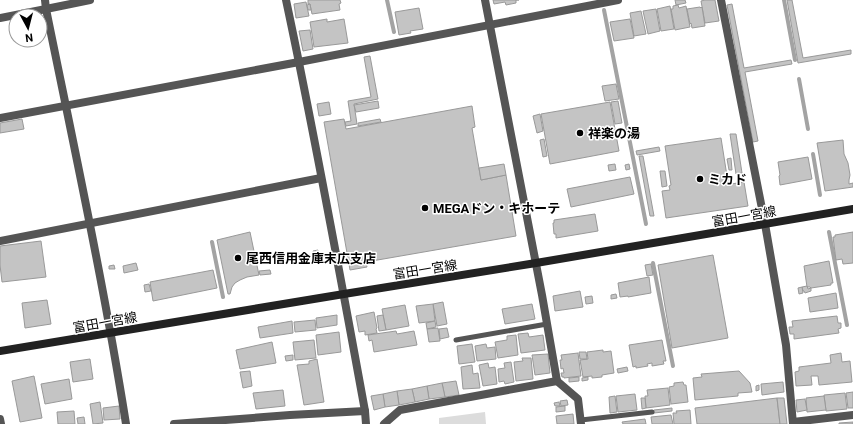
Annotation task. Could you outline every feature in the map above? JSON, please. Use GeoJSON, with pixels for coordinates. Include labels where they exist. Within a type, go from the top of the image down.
{"type":"FeatureCollection","features":[{"type":"Feature","properties":{"kind":"main road","name":"富田一宮線"},"geometry":{"type":"LineString","coordinates":[[0,352],[536,263],[853,208]]}},
{"type":"Feature","properties":{"kind":"street"},"geometry":{"type":"LineString","coordinates":[[48,9],[90,0]]}},
{"type":"Feature","properties":{"kind":"street"},"geometry":{"type":"LineString","coordinates":[[286,0],[344,294],[366,424]]}},
{"type":"Feature","properties":{"kind":"street"},"geometry":{"type":"LineString","coordinates":[[484,0],[536,263],[557,381],[578,398],[581,422]]}},
{"type":"Feature","properties":{"kind":"street"},"geometry":{"type":"LineString","coordinates":[[0,118],[618,0]]}},
{"type":"Feature","properties":{"kind":"street"},"geometry":{"type":"LineString","coordinates":[[722,0],[766,224],[786,346],[793,423],[853,415]]}},
{"type":"Feature","properties":{"kind":"street"},"geometry":{"type":"LineString","coordinates":[[48,19],[90,223],[126,424]]}},
{"type":"Feature","properties":{"kind":"street"},"geometry":{"type":"LineString","coordinates":[[0,241],[321,178]]}},
{"type":"Feature","properties":{"kind":"street"},"geometry":{"type":"LineString","coordinates":[[384,424],[400,410],[557,381]]}},
{"type":"Feature","properties":{"kind":"street"},"geometry":{"type":"LineString","coordinates":[[174,424],[365,411]]}},
{"type":"Feature","properties":{"kind":"street"},"geometry":{"type":"LineString","coordinates":[[0,419],[1,424]]}},
{"type":"Feature","properties":{"kind":"lane"},"geometry":{"type":"LineString","coordinates":[[456,340],[547,324]]}},
{"type":"Feature","properties":{"kind":"lane"},"geometry":{"type":"LineString","coordinates":[[581,422],[652,412]]}},
{"type":"Feature","properties":{"kind":"shaded area"},"geometry":{"type":"Polygon","coordinates":[[[485,412],[486,424],[439,424],[439,418],[485,412]]]}},
{"type":"Feature","properties":{"kind":"building"},"geometry":{"type":"Polygon","coordinates":[[[308,0],[340,0],[340,10],[312,14],[308,0]]]}},
{"type":"Feature","properties":{"kind":"building"},"geometry":{"type":"Polygon","coordinates":[[[493,0],[516,0],[516,3],[506,5],[505,2],[494,4],[493,0]]]}},
{"type":"Feature","properties":{"kind":"building"},"geometry":{"type":"Polygon","coordinates":[[[675,0],[685,0],[686,3],[676,5],[675,0]]]}},
{"type":"Feature","properties":{"kind":"building"},"geometry":{"type":"Polygon","coordinates":[[[715,0],[719,21],[705,23],[701,1],[715,0]]]}},
{"type":"Feature","properties":{"kind":"building"},"geometry":{"type":"Polygon","coordinates":[[[787,0],[792,0],[803,58],[851,50],[851,54],[798,63],[787,0]]]}},
{"type":"Feature","properties":{"kind":"building"},"geometry":{"type":"Polygon","coordinates":[[[306,2],[309,16],[296,18],[294,4],[306,2]]]}},
{"type":"Feature","properties":{"kind":"building"},"geometry":{"type":"Polygon","coordinates":[[[310,4],[311,10],[308,10],[307,5],[310,4]]]}},
{"type":"Feature","properties":{"kind":"building"},"geometry":{"type":"Polygon","coordinates":[[[732,4],[744,68],[791,60],[792,64],[745,72],[758,141],[753,142],[727,5],[732,4]]]}},
{"type":"Feature","properties":{"kind":"building"},"geometry":{"type":"Polygon","coordinates":[[[678,5],[679,8],[686,6],[690,27],[675,30],[671,9],[673,9],[673,6],[678,5]]]}},
{"type":"Feature","properties":{"kind":"building"},"geometry":{"type":"Polygon","coordinates":[[[670,6],[674,29],[661,31],[657,9],[670,6]]]}},
{"type":"Feature","properties":{"kind":"building"},"geometry":{"type":"Polygon","coordinates":[[[702,7],[705,26],[692,28],[687,9],[702,7]]]}},
{"type":"Feature","properties":{"kind":"building"},"geometry":{"type":"Polygon","coordinates":[[[419,8],[423,29],[410,31],[411,33],[399,35],[395,12],[419,8]]]}},
{"type":"Feature","properties":{"kind":"building"},"geometry":{"type":"Polygon","coordinates":[[[656,9],[660,31],[648,34],[643,11],[656,9]]]}},
{"type":"Feature","properties":{"kind":"building"},"geometry":{"type":"Polygon","coordinates":[[[641,11],[646,34],[634,36],[630,13],[641,11]]]}},
{"type":"Feature","properties":{"kind":"building"},"geometry":{"type":"Polygon","coordinates":[[[327,19],[327,22],[344,19],[348,43],[314,47],[310,22],[327,19]]]}},
{"type":"Feature","properties":{"kind":"building"},"geometry":{"type":"Polygon","coordinates":[[[630,19],[634,38],[614,41],[610,22],[630,19]]]}},
{"type":"Feature","properties":{"kind":"building"},"geometry":{"type":"Polygon","coordinates":[[[310,30],[313,49],[303,51],[299,31],[310,30]]]}},
{"type":"Feature","properties":{"kind":"building"},"geometry":{"type":"Polygon","coordinates":[[[370,56],[378,99],[354,104],[357,124],[346,126],[345,122],[351,121],[348,101],[371,97],[364,57],[370,56]]]}},
{"type":"Feature","properties":{"kind":"building"},"geometry":{"type":"Polygon","coordinates":[[[616,84],[619,99],[605,101],[602,86],[616,84]]]}},
{"type":"Feature","properties":{"kind":"building"},"geometry":{"type":"Polygon","coordinates":[[[378,101],[379,108],[356,112],[354,105],[378,101]]]}},
{"type":"Feature","properties":{"kind":"building"},"geometry":{"type":"Polygon","coordinates":[[[618,101],[622,123],[615,124],[611,102],[618,101]]]}},
{"type":"Feature","properties":{"kind":"building"},"geometry":{"type":"Polygon","coordinates":[[[329,102],[331,114],[319,116],[317,104],[329,102]]]}},
{"type":"Feature","properties":{"kind":"building","name":"祥楽の湯"},"geometry":{"type":"Polygon","coordinates":[[[610,102],[619,151],[550,164],[541,114],[610,102]]]}},
{"type":"Feature","properties":{"kind":"building","name":"MEGAドン・キホーテ"},"geometry":{"type":"Polygon","coordinates":[[[472,106],[475,127],[472,128],[481,180],[506,175],[516,236],[366,262],[367,267],[350,270],[324,122],[344,119],[346,129],[472,106]]]}},
{"type":"Feature","properties":{"kind":"building"},"geometry":{"type":"Polygon","coordinates":[[[540,114],[543,131],[537,133],[533,116],[540,114]]]}},
{"type":"Feature","properties":{"kind":"building"},"geometry":{"type":"Polygon","coordinates":[[[22,119],[24,129],[0,133],[0,123],[22,119]]]}},
{"type":"Feature","properties":{"kind":"building"},"geometry":{"type":"Polygon","coordinates":[[[380,119],[381,122],[358,126],[358,123],[380,119]]]}},
{"type":"Feature","properties":{"kind":"building"},"geometry":{"type":"Polygon","coordinates":[[[730,134],[736,134],[742,173],[736,174],[730,134]]]}},
{"type":"Feature","properties":{"kind":"building","name":"ミカド"},"geometry":{"type":"Polygon","coordinates":[[[721,138],[727,176],[730,176],[731,184],[744,182],[748,206],[666,218],[662,191],[670,190],[669,186],[671,185],[665,146],[721,138]]]}},
{"type":"Feature","properties":{"kind":"building"},"geometry":{"type":"Polygon","coordinates":[[[544,139],[547,156],[543,157],[540,140],[544,139]]]}},
{"type":"Feature","properties":{"kind":"building"},"geometry":{"type":"Polygon","coordinates":[[[843,140],[844,154],[848,163],[850,175],[849,184],[853,183],[853,187],[825,191],[817,143],[843,140]]]}},
{"type":"Feature","properties":{"kind":"building"},"geometry":{"type":"Polygon","coordinates":[[[659,147],[660,151],[637,155],[636,151],[659,147]]]}},
{"type":"Feature","properties":{"kind":"building"},"geometry":{"type":"Polygon","coordinates":[[[639,156],[643,156],[654,216],[650,216],[639,156]]]}},
{"type":"Feature","properties":{"kind":"building"},"geometry":{"type":"Polygon","coordinates":[[[808,157],[812,179],[780,185],[778,162],[808,157]]]}},
{"type":"Feature","properties":{"kind":"building"},"geometry":{"type":"Polygon","coordinates":[[[731,158],[732,170],[729,170],[727,159],[731,158]]]}},
{"type":"Feature","properties":{"kind":"building"},"geometry":{"type":"Polygon","coordinates":[[[504,164],[506,175],[481,180],[479,168],[504,164]]]}},
{"type":"Feature","properties":{"kind":"building"},"geometry":{"type":"Polygon","coordinates":[[[615,164],[616,170],[609,171],[608,165],[615,164]]]}},
{"type":"Feature","properties":{"kind":"building"},"geometry":{"type":"Polygon","coordinates":[[[629,164],[630,169],[626,170],[625,165],[629,164]]]}},
{"type":"Feature","properties":{"kind":"building"},"geometry":{"type":"Polygon","coordinates":[[[660,171],[665,171],[667,186],[662,187],[660,171]]]}},
{"type":"Feature","properties":{"kind":"building"},"geometry":{"type":"Polygon","coordinates":[[[630,177],[634,194],[571,207],[567,189],[630,177]]]}},
{"type":"Feature","properties":{"kind":"building"},"geometry":{"type":"Polygon","coordinates":[[[595,214],[598,231],[556,238],[556,234],[554,234],[554,220],[595,214]]]}},
{"type":"Feature","properties":{"kind":"building","name":"尾西信用金庫末広支店"},"geometry":{"type":"Polygon","coordinates":[[[250,232],[259,275],[247,277],[235,283],[230,294],[228,294],[217,240],[250,232]]]}},
{"type":"Feature","properties":{"kind":"building"},"geometry":{"type":"Polygon","coordinates":[[[853,232],[853,263],[843,264],[842,259],[836,260],[833,237],[835,237],[835,235],[853,232]]]}},
{"type":"Feature","properties":{"kind":"building"},"geometry":{"type":"Polygon","coordinates":[[[41,241],[46,277],[2,282],[0,246],[41,241]]]}},
{"type":"Feature","properties":{"kind":"building"},"geometry":{"type":"Polygon","coordinates":[[[318,250],[319,258],[314,258],[313,251],[318,250]]]}},
{"type":"Feature","properties":{"kind":"building"},"geometry":{"type":"Polygon","coordinates":[[[713,255],[728,338],[672,348],[658,265],[713,255]]]}},
{"type":"Feature","properties":{"kind":"building"},"geometry":{"type":"Polygon","coordinates":[[[829,261],[833,283],[831,283],[831,285],[811,288],[807,287],[804,266],[829,261]]]}},
{"type":"Feature","properties":{"kind":"building"},"geometry":{"type":"Polygon","coordinates":[[[136,263],[138,270],[124,273],[123,266],[136,263]]]}},
{"type":"Feature","properties":{"kind":"building"},"geometry":{"type":"Polygon","coordinates":[[[651,264],[653,275],[647,276],[645,265],[651,264]]]}},
{"type":"Feature","properties":{"kind":"building"},"geometry":{"type":"Polygon","coordinates":[[[114,265],[115,269],[109,269],[109,266],[114,265]]]}},
{"type":"Feature","properties":{"kind":"building"},"geometry":{"type":"Polygon","coordinates":[[[213,270],[217,288],[153,301],[150,282],[213,270]]]}},
{"type":"Feature","properties":{"kind":"building"},"geometry":{"type":"Polygon","coordinates":[[[270,270],[271,274],[260,275],[259,271],[270,270]]]}},
{"type":"Feature","properties":{"kind":"building"},"geometry":{"type":"Polygon","coordinates":[[[649,277],[651,293],[620,297],[618,283],[649,277]]]}},
{"type":"Feature","properties":{"kind":"building"},"geometry":{"type":"Polygon","coordinates":[[[149,284],[151,291],[145,292],[144,285],[149,284]]]}},
{"type":"Feature","properties":{"kind":"building"},"geometry":{"type":"Polygon","coordinates":[[[807,286],[808,289],[811,288],[811,291],[805,293],[802,287],[807,286]]]}},
{"type":"Feature","properties":{"kind":"building"},"geometry":{"type":"Polygon","coordinates":[[[802,287],[803,293],[799,294],[798,288],[802,287]]]}},
{"type":"Feature","properties":{"kind":"building"},"geometry":{"type":"Polygon","coordinates":[[[580,291],[583,307],[555,311],[553,296],[580,291]]]}},
{"type":"Feature","properties":{"kind":"building"},"geometry":{"type":"Polygon","coordinates":[[[836,293],[838,308],[810,312],[808,298],[836,293]]]}},
{"type":"Feature","properties":{"kind":"building"},"geometry":{"type":"Polygon","coordinates":[[[616,294],[617,298],[611,299],[611,295],[616,294]]]}},
{"type":"Feature","properties":{"kind":"building"},"geometry":{"type":"Polygon","coordinates":[[[592,296],[593,303],[586,304],[585,297],[592,296]]]}},
{"type":"Feature","properties":{"kind":"building"},"geometry":{"type":"Polygon","coordinates":[[[47,300],[51,324],[25,328],[22,303],[47,300]]]}},
{"type":"Feature","properties":{"kind":"building"},"geometry":{"type":"Polygon","coordinates":[[[443,302],[447,324],[437,326],[433,304],[443,302]]]}},
{"type":"Feature","properties":{"kind":"building"},"geometry":{"type":"Polygon","coordinates":[[[433,304],[435,321],[419,323],[416,306],[433,304]]]}},
{"type":"Feature","properties":{"kind":"building"},"geometry":{"type":"Polygon","coordinates":[[[532,304],[535,319],[505,324],[502,309],[532,304]]]}},
{"type":"Feature","properties":{"kind":"building"},"geometry":{"type":"Polygon","coordinates":[[[405,305],[409,326],[386,330],[382,309],[405,305]]]}},
{"type":"Feature","properties":{"kind":"building"},"geometry":{"type":"Polygon","coordinates":[[[374,312],[377,333],[365,335],[365,331],[359,332],[356,316],[374,312]]]}},
{"type":"Feature","properties":{"kind":"building"},"geometry":{"type":"Polygon","coordinates":[[[337,315],[337,325],[317,328],[316,318],[337,315]]]}},
{"type":"Feature","properties":{"kind":"building"},"geometry":{"type":"Polygon","coordinates":[[[383,315],[386,330],[379,331],[377,316],[383,315]]]}},
{"type":"Feature","properties":{"kind":"building"},"geometry":{"type":"Polygon","coordinates":[[[837,316],[838,323],[841,323],[841,328],[838,329],[839,333],[794,339],[794,334],[790,334],[789,327],[793,327],[792,321],[837,316]]]}},
{"type":"Feature","properties":{"kind":"building"},"geometry":{"type":"Polygon","coordinates":[[[315,320],[316,330],[295,332],[294,322],[315,320]]]}},
{"type":"Feature","properties":{"kind":"building"},"geometry":{"type":"Polygon","coordinates":[[[292,321],[293,333],[260,338],[258,327],[292,321]]]}},
{"type":"Feature","properties":{"kind":"building"},"geometry":{"type":"Polygon","coordinates":[[[435,321],[436,327],[427,329],[426,323],[435,321]]]}},
{"type":"Feature","properties":{"kind":"building"},"geometry":{"type":"Polygon","coordinates":[[[438,328],[440,341],[429,342],[427,329],[438,328]]]}},
{"type":"Feature","properties":{"kind":"building"},"geometry":{"type":"Polygon","coordinates":[[[447,328],[449,337],[440,339],[439,329],[447,328]]]}},
{"type":"Feature","properties":{"kind":"building"},"geometry":{"type":"Polygon","coordinates":[[[396,331],[397,334],[414,331],[417,345],[374,352],[372,340],[369,341],[368,335],[396,331]]]}},
{"type":"Feature","properties":{"kind":"building"},"geometry":{"type":"Polygon","coordinates":[[[339,332],[341,352],[318,355],[316,335],[339,332]]]}},
{"type":"Feature","properties":{"kind":"building"},"geometry":{"type":"Polygon","coordinates":[[[528,333],[529,337],[543,335],[545,350],[521,353],[518,334],[528,333]]]}},
{"type":"Feature","properties":{"kind":"building"},"geometry":{"type":"Polygon","coordinates":[[[516,335],[518,355],[498,358],[495,342],[507,340],[507,336],[516,335]]]}},
{"type":"Feature","properties":{"kind":"building"},"geometry":{"type":"Polygon","coordinates":[[[314,340],[316,358],[295,360],[293,342],[314,340]]]}},
{"type":"Feature","properties":{"kind":"building"},"geometry":{"type":"Polygon","coordinates":[[[662,340],[666,361],[663,361],[664,364],[652,366],[652,363],[647,364],[648,366],[633,367],[629,345],[662,340]]]}},
{"type":"Feature","properties":{"kind":"building"},"geometry":{"type":"Polygon","coordinates":[[[272,342],[276,363],[240,369],[236,350],[272,342]]]}},
{"type":"Feature","properties":{"kind":"building"},"geometry":{"type":"Polygon","coordinates":[[[472,344],[475,362],[459,364],[457,346],[472,344]]]}},
{"type":"Feature","properties":{"kind":"building"},"geometry":{"type":"Polygon","coordinates":[[[486,344],[487,348],[495,347],[496,359],[477,361],[475,346],[486,344]]]}},
{"type":"Feature","properties":{"kind":"building"},"geometry":{"type":"Polygon","coordinates":[[[603,350],[603,352],[611,351],[614,373],[602,375],[602,377],[583,377],[580,360],[588,359],[587,352],[603,350]]]}},
{"type":"Feature","properties":{"kind":"building"},"geometry":{"type":"Polygon","coordinates":[[[579,352],[586,352],[587,359],[580,359],[579,352]]]}},
{"type":"Feature","properties":{"kind":"building"},"geometry":{"type":"Polygon","coordinates":[[[578,353],[581,376],[562,377],[561,373],[564,373],[563,368],[561,369],[561,355],[578,353]]]}},
{"type":"Feature","properties":{"kind":"building"},"geometry":{"type":"Polygon","coordinates":[[[841,353],[842,362],[850,361],[852,382],[819,385],[818,376],[811,376],[812,385],[796,386],[795,372],[799,371],[799,367],[831,363],[830,355],[841,353]]]}},
{"type":"Feature","properties":{"kind":"building"},"geometry":{"type":"Polygon","coordinates":[[[548,354],[550,373],[535,375],[532,355],[548,354]]]}},
{"type":"Feature","properties":{"kind":"building"},"geometry":{"type":"Polygon","coordinates":[[[293,355],[293,360],[286,361],[285,356],[293,355]]]}},
{"type":"Feature","properties":{"kind":"building"},"geometry":{"type":"Polygon","coordinates":[[[522,358],[531,358],[533,379],[516,381],[514,362],[523,361],[522,358]]]}},
{"type":"Feature","properties":{"kind":"building"},"geometry":{"type":"Polygon","coordinates":[[[90,359],[93,379],[73,382],[70,362],[90,359]]]}},
{"type":"Feature","properties":{"kind":"building"},"geometry":{"type":"Polygon","coordinates":[[[317,359],[324,402],[304,405],[297,365],[309,364],[309,361],[317,359]]]}},
{"type":"Feature","properties":{"kind":"building"},"geometry":{"type":"Polygon","coordinates":[[[511,362],[514,382],[505,384],[504,381],[499,382],[498,369],[505,368],[504,363],[511,362]]]}},
{"type":"Feature","properties":{"kind":"building"},"geometry":{"type":"Polygon","coordinates":[[[488,363],[489,368],[495,367],[497,384],[483,386],[479,365],[488,363]]]}},
{"type":"Feature","properties":{"kind":"building"},"geometry":{"type":"Polygon","coordinates":[[[472,365],[473,374],[478,373],[480,388],[463,389],[461,367],[472,365]]]}},
{"type":"Feature","properties":{"kind":"building"},"geometry":{"type":"Polygon","coordinates":[[[627,367],[628,371],[618,373],[617,369],[627,367]]]}},
{"type":"Feature","properties":{"kind":"building"},"geometry":{"type":"Polygon","coordinates":[[[250,371],[252,386],[243,388],[240,372],[250,371]]]}},
{"type":"Feature","properties":{"kind":"building"},"geometry":{"type":"Polygon","coordinates":[[[739,371],[750,383],[752,392],[738,393],[738,396],[695,400],[693,378],[702,377],[701,374],[739,371]]]}},
{"type":"Feature","properties":{"kind":"building"},"geometry":{"type":"Polygon","coordinates":[[[34,376],[42,418],[20,422],[12,381],[34,376]]]}},
{"type":"Feature","properties":{"kind":"building"},"geometry":{"type":"Polygon","coordinates":[[[579,377],[579,381],[569,382],[569,378],[579,377]]]}},
{"type":"Feature","properties":{"kind":"building"},"geometry":{"type":"Polygon","coordinates":[[[588,377],[588,380],[582,381],[582,378],[588,377]]]}},
{"type":"Feature","properties":{"kind":"building"},"geometry":{"type":"Polygon","coordinates":[[[69,379],[72,399],[45,404],[41,384],[69,379]]]}},
{"type":"Feature","properties":{"kind":"building"},"geometry":{"type":"Polygon","coordinates":[[[456,381],[459,395],[445,397],[442,383],[456,381]]]}},
{"type":"Feature","properties":{"kind":"building"},"geometry":{"type":"Polygon","coordinates":[[[683,382],[684,385],[686,385],[688,402],[671,404],[669,387],[674,386],[674,383],[683,382]]]}},
{"type":"Feature","properties":{"kind":"building"},"geometry":{"type":"Polygon","coordinates":[[[783,382],[784,392],[762,395],[761,384],[783,382]]]}},
{"type":"Feature","properties":{"kind":"building"},"geometry":{"type":"Polygon","coordinates":[[[442,383],[445,397],[429,399],[427,386],[442,383]]]}},
{"type":"Feature","properties":{"kind":"building"},"geometry":{"type":"Polygon","coordinates":[[[759,385],[759,390],[756,391],[756,386],[759,385]]]}},
{"type":"Feature","properties":{"kind":"building"},"geometry":{"type":"Polygon","coordinates":[[[427,386],[429,399],[415,402],[412,389],[427,386]]]}},
{"type":"Feature","properties":{"kind":"building"},"geometry":{"type":"Polygon","coordinates":[[[668,388],[670,405],[646,408],[645,396],[648,396],[647,390],[668,388]]]}},
{"type":"Feature","properties":{"kind":"building"},"geometry":{"type":"Polygon","coordinates":[[[412,389],[415,402],[399,405],[397,391],[412,389]]]}},
{"type":"Feature","properties":{"kind":"building"},"geometry":{"type":"Polygon","coordinates":[[[283,390],[285,406],[256,409],[253,393],[283,390]]]}},
{"type":"Feature","properties":{"kind":"building"},"geometry":{"type":"Polygon","coordinates":[[[397,391],[399,405],[385,407],[383,394],[397,391]]]}},
{"type":"Feature","properties":{"kind":"building"},"geometry":{"type":"Polygon","coordinates":[[[853,392],[853,408],[848,408],[846,393],[853,392]]]}},
{"type":"Feature","properties":{"kind":"building"},"geometry":{"type":"Polygon","coordinates":[[[845,393],[847,409],[826,411],[824,395],[845,393]]]}},
{"type":"Feature","properties":{"kind":"building"},"geometry":{"type":"Polygon","coordinates":[[[383,394],[385,407],[374,410],[371,396],[383,394]]]}},
{"type":"Feature","properties":{"kind":"building"},"geometry":{"type":"Polygon","coordinates":[[[635,394],[637,410],[618,412],[616,396],[635,394]]]}},
{"type":"Feature","properties":{"kind":"building"},"geometry":{"type":"Polygon","coordinates":[[[615,396],[617,412],[610,413],[609,397],[615,396]]]}},
{"type":"Feature","properties":{"kind":"building"},"geometry":{"type":"Polygon","coordinates":[[[824,396],[826,410],[807,412],[806,398],[824,396]]]}},
{"type":"Feature","properties":{"kind":"building"},"geometry":{"type":"Polygon","coordinates":[[[641,398],[645,398],[646,408],[642,409],[641,398]]]}},
{"type":"Feature","properties":{"kind":"building"},"geometry":{"type":"Polygon","coordinates":[[[777,398],[780,424],[697,424],[695,408],[777,398]]]}},
{"type":"Feature","properties":{"kind":"building"},"geometry":{"type":"Polygon","coordinates":[[[777,398],[784,398],[787,424],[780,424],[777,398]]]}},
{"type":"Feature","properties":{"kind":"building"},"geometry":{"type":"Polygon","coordinates":[[[805,399],[807,410],[797,412],[796,400],[805,399]]]}},
{"type":"Feature","properties":{"kind":"building"},"geometry":{"type":"Polygon","coordinates":[[[567,400],[568,405],[561,406],[560,401],[567,400]]]}},
{"type":"Feature","properties":{"kind":"building"},"geometry":{"type":"Polygon","coordinates":[[[100,402],[103,423],[93,424],[90,404],[100,402]]]}},
{"type":"Feature","properties":{"kind":"building"},"geometry":{"type":"Polygon","coordinates":[[[559,402],[560,406],[555,406],[554,403],[559,402]]]}},
{"type":"Feature","properties":{"kind":"building"},"geometry":{"type":"Polygon","coordinates":[[[119,406],[120,419],[104,420],[103,408],[119,406]]]}},
{"type":"Feature","properties":{"kind":"building"},"geometry":{"type":"Polygon","coordinates":[[[565,406],[565,411],[556,412],[556,407],[565,406]]]}},
{"type":"Feature","properties":{"kind":"building"},"geometry":{"type":"Polygon","coordinates":[[[672,408],[672,411],[654,413],[654,410],[672,408]]]}},
{"type":"Feature","properties":{"kind":"building"},"geometry":{"type":"Polygon","coordinates":[[[690,410],[691,424],[674,424],[673,413],[677,413],[676,411],[690,410]]]}},
{"type":"Feature","properties":{"kind":"building"},"geometry":{"type":"Polygon","coordinates":[[[74,411],[75,424],[58,424],[57,412],[74,411]]]}},
{"type":"Feature","properties":{"kind":"building"},"geometry":{"type":"Polygon","coordinates":[[[573,414],[574,424],[557,424],[556,416],[573,414]]]}},
{"type":"Feature","properties":{"kind":"building"},"geometry":{"type":"Polygon","coordinates":[[[671,415],[673,424],[652,424],[651,417],[671,415]]]}},
{"type":"Feature","properties":{"kind":"building"},"geometry":{"type":"Polygon","coordinates":[[[84,417],[85,424],[78,424],[77,418],[84,417]]]}},
{"type":"Feature","properties":{"kind":"building"},"geometry":{"type":"Polygon","coordinates":[[[645,419],[646,424],[623,424],[622,422],[645,419]]]}},
{"type":"Feature","properties":{"kind":"building"},"geometry":{"type":"Polygon","coordinates":[[[853,422],[853,424],[839,424],[839,423],[853,422]]]}},
{"type":"Feature","properties":{"kind":"waterway"},"geometry":{"type":"LineString","coordinates":[[387,0],[394,32]]}},
{"type":"Feature","properties":{"kind":"waterway"},"geometry":{"type":"LineString","coordinates":[[784,0],[795,60]]}},
{"type":"Feature","properties":{"kind":"waterway"},"geometry":{"type":"LineString","coordinates":[[604,10],[646,224]]}},
{"type":"Feature","properties":{"kind":"waterway"},"geometry":{"type":"LineString","coordinates":[[799,79],[808,129]]}},
{"type":"Feature","properties":{"kind":"waterway"},"geometry":{"type":"LineString","coordinates":[[813,154],[820,195]]}},
{"type":"Feature","properties":{"kind":"waterway"},"geometry":{"type":"LineString","coordinates":[[829,232],[847,325]]}},
{"type":"Feature","properties":{"kind":"waterway"},"geometry":{"type":"LineString","coordinates":[[212,242],[223,297]]}},
{"type":"Feature","properties":{"kind":"waterway"},"geometry":{"type":"LineString","coordinates":[[653,263],[673,366]]}},
{"type":"Feature","properties":{"kind":"place","name":"祥楽の湯"},"geometry":{"type":"Point","coordinates":[580,133]}},
{"type":"Feature","properties":{"kind":"place","name":"ミカド"},"geometry":{"type":"Point","coordinates":[700,179]}},
{"type":"Feature","properties":{"kind":"place","name":"MEGAドン・キホーテ"},"geometry":{"type":"Point","coordinates":[425,208]}},
{"type":"Feature","properties":{"kind":"place","name":"尾西信用金庫末広支店"},"geometry":{"type":"Point","coordinates":[238,258]}}]}
